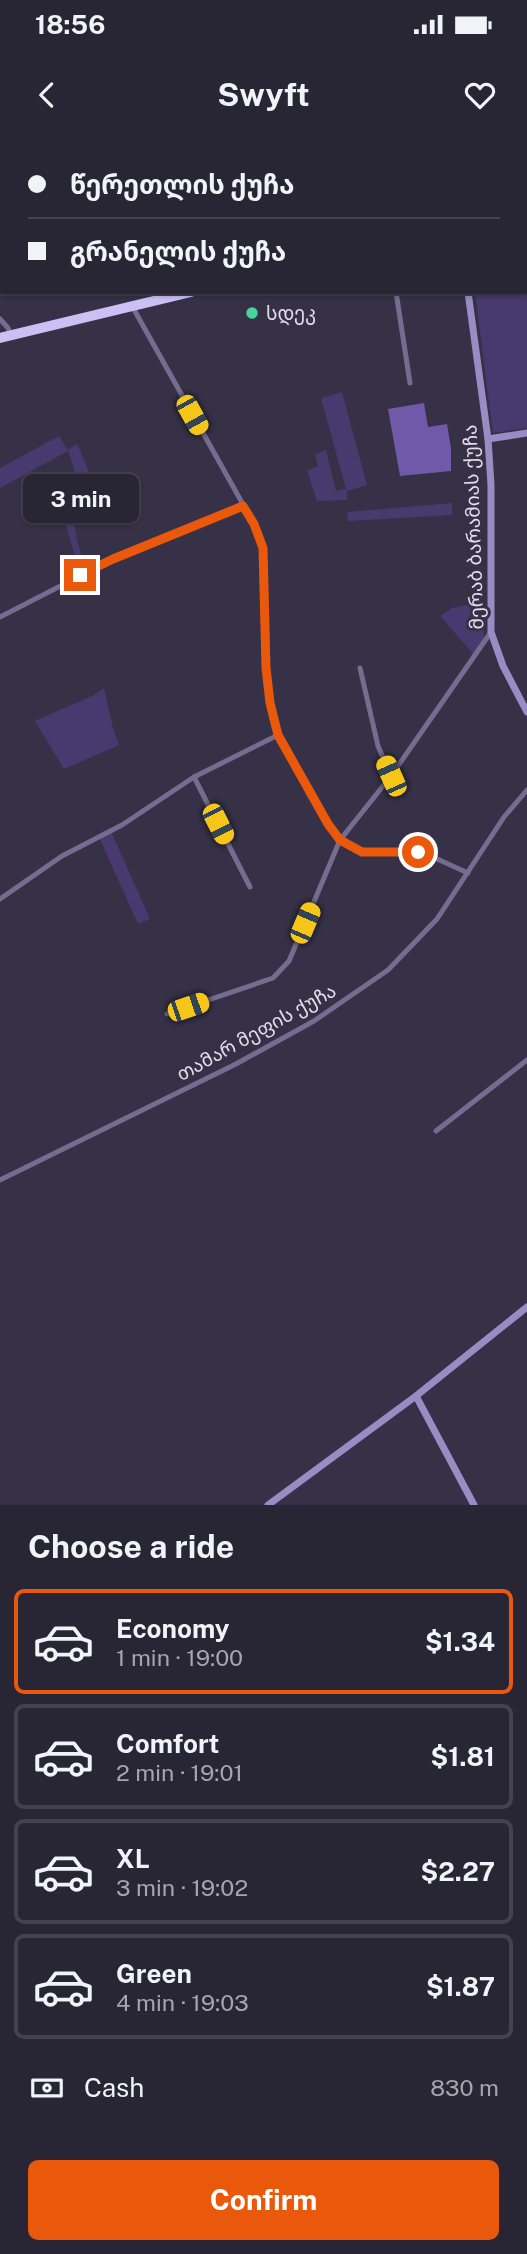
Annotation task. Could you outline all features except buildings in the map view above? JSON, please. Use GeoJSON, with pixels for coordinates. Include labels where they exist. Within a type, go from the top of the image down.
{"type":"FeatureCollection","features":[{"type":"Feature","properties":{"kind":"highway"},"geometry":{"type":"LineString","coordinates":[[0,338],[183,294]]}},
{"type":"Feature","properties":{"kind":"main road","name":"მერაბ ბარამიას ქუჩა"},"geometry":{"type":"LineString","coordinates":[[468,294],[488,439],[491,485],[491,632],[503,666],[527,712]]}},
{"type":"Feature","properties":{"kind":"main road"},"geometry":{"type":"LineString","coordinates":[[488,439],[527,433]]}},
{"type":"Feature","properties":{"kind":"main road"},"geometry":{"type":"LineString","coordinates":[[268,1505],[416,1396],[527,1307]]}},
{"type":"Feature","properties":{"kind":"main road"},"geometry":{"type":"LineString","coordinates":[[416,1396],[474,1505]]}},
{"type":"Feature","properties":{"kind":"street"},"geometry":{"type":"LineString","coordinates":[[396,294],[410,383]]}},
{"type":"Feature","properties":{"kind":"street"},"geometry":{"type":"LineString","coordinates":[[132,306],[254,524],[263,548],[267,680],[272,718],[278,735],[328,824],[340,840],[362,852],[424,853],[468,873]]}},
{"type":"Feature","properties":{"kind":"street"},"geometry":{"type":"LineString","coordinates":[[0,319],[11,335]]}},
{"type":"Feature","properties":{"kind":"street"},"geometry":{"type":"LineString","coordinates":[[0,617],[113,559],[243,506]]}},
{"type":"Feature","properties":{"kind":"street"},"geometry":{"type":"LineString","coordinates":[[167,1014],[273,978],[280,973],[289,961],[340,840],[391,776],[491,632]]}},
{"type":"Feature","properties":{"kind":"street"},"geometry":{"type":"LineString","coordinates":[[360,668],[377,746],[391,776]]}},
{"type":"Feature","properties":{"kind":"street"},"geometry":{"type":"LineString","coordinates":[[0,898],[62,856],[122,825],[194,777],[278,735]]}},
{"type":"Feature","properties":{"kind":"street"},"geometry":{"type":"LineString","coordinates":[[194,777],[250,887]]}},
{"type":"Feature","properties":{"kind":"street","name":"თამარ მეფის ქუჩა"},"geometry":{"type":"LineString","coordinates":[[3,1179],[203,1082],[332,1009],[388,970],[437,919],[504,817],[527,790]]}},
{"type":"Feature","properties":{"kind":"street"},"geometry":{"type":"LineString","coordinates":[[436,1131],[527,1060]]}},
{"type":"Feature","properties":{"kind":"shaded area"},"geometry":{"type":"Polygon","coordinates":[[[475,294],[527,294],[527,428],[493,433],[475,294]]]}},
{"type":"Feature","properties":{"kind":"shaded area"},"geometry":{"type":"Polygon","coordinates":[[[342,392],[367,485],[347,491],[347,500],[317,501],[307,471],[318,466],[315,454],[326,450],[336,491],[346,489],[321,398],[342,392]]]}},
{"type":"Feature","properties":{"kind":"shaded area"},"geometry":{"type":"Polygon","coordinates":[[[424,403],[428,427],[447,424],[451,471],[400,476],[388,409],[424,403]]]}},
{"type":"Feature","properties":{"kind":"shaded area"},"geometry":{"type":"Polygon","coordinates":[[[59,436],[68,450],[77,444],[91,476],[69,486],[77,540],[86,572],[80,575],[58,496],[67,478],[75,473],[68,451],[0,488],[0,468],[59,436]]]}},
{"type":"Feature","properties":{"kind":"shaded area"},"geometry":{"type":"Polygon","coordinates":[[[452,503],[452,515],[348,521],[347,512],[452,503]]]}},
{"type":"Feature","properties":{"kind":"shaded area"},"geometry":{"type":"Polygon","coordinates":[[[483,602],[484,643],[475,656],[440,616],[452,608],[483,602]]]}},
{"type":"Feature","properties":{"kind":"shaded area"},"geometry":{"type":"Polygon","coordinates":[[[104,688],[119,745],[64,769],[35,721],[104,688]]]}},
{"type":"Feature","properties":{"kind":"shaded area"},"geometry":{"type":"Polygon","coordinates":[[[111,831],[150,919],[138,924],[99,837],[111,831]]]}},
{"type":"Feature","properties":{"kind":"place","name":"სდეკ"},"geometry":{"type":"Point","coordinates":[252,313]}},
{"type":"Feature","properties":{"kind":"route"},"geometry":{"type":"LineString","coordinates":[[80,575],[243,506],[254,524],[263,548],[268,693],[278,735],[328,824],[340,840],[362,852],[418,852]]}}]}
